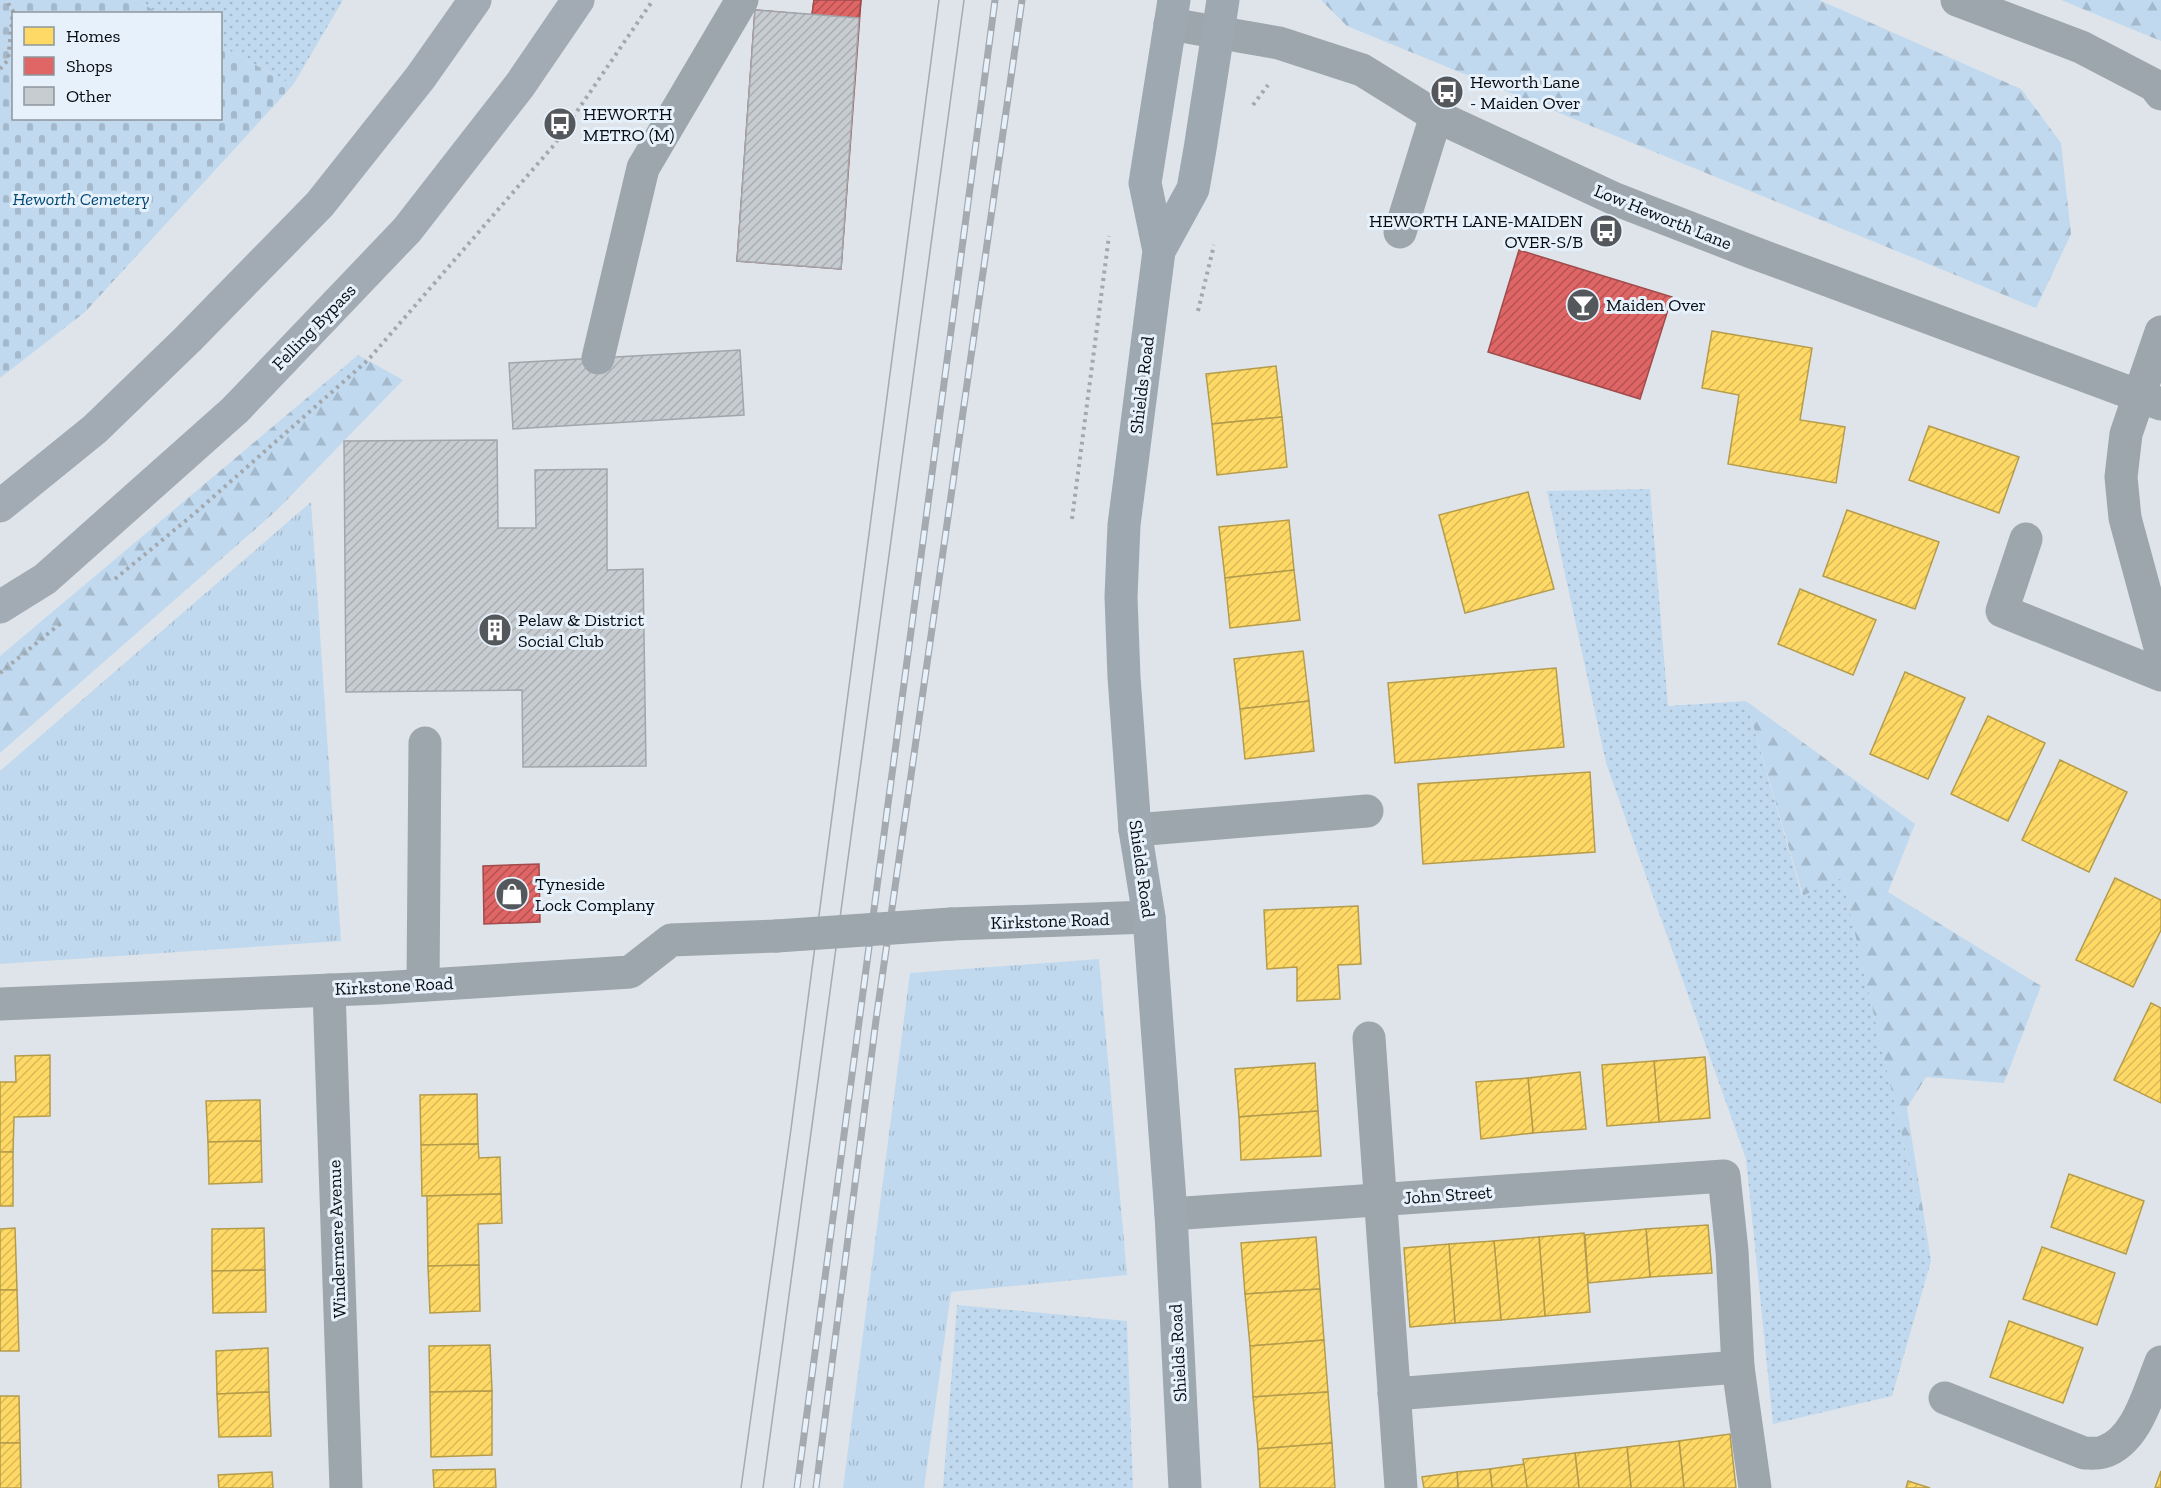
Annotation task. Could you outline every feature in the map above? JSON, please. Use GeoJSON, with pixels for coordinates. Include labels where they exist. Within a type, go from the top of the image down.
{"type":"FeatureCollection","features":[{"type":"Feature","properties":{"kind":"highway"},"geometry":{"type":"LineString","coordinates":[[0,506],[95,429],[188,339],[320,204],[420,78],[475,0]]}},
{"type":"Feature","properties":{"kind":"highway","name":"Felling Bypass"},"geometry":{"type":"LineString","coordinates":[[0,607],[45,579],[234,410],[407,230],[520,85],[578,0]]}},
{"type":"Feature","properties":{"kind":"main road"},"geometry":{"type":"LineString","coordinates":[[1159,251],[1192,189],[1223,0]]}},
{"type":"Feature","properties":{"kind":"main road"},"geometry":{"type":"LineString","coordinates":[[1159,251],[1146,183],[1172,12]]}},
{"type":"Feature","properties":{"kind":"main road","name":"Shields Road"},"geometry":{"type":"LineString","coordinates":[[1159,251],[1124,525],[1121,597],[1124,677],[1136,830],[1149,917],[1171,1214],[1185,1488]]}},
{"type":"Feature","properties":{"kind":"street"},"geometry":{"type":"LineString","coordinates":[[598,358],[643,168],[742,0]]}},
{"type":"Feature","properties":{"kind":"street"},"geometry":{"type":"LineString","coordinates":[[1957,0],[2081,47],[2154,85],[2161,94]]}},
{"type":"Feature","properties":{"kind":"street","name":"Low Heworth Lane"},"geometry":{"type":"LineString","coordinates":[[1172,12],[1218,32],[1279,43],[1362,70],[1436,116],[1615,199],[2150,400]]}},
{"type":"Feature","properties":{"kind":"street"},"geometry":{"type":"LineString","coordinates":[[1400,232],[1436,116]]}},
{"type":"Feature","properties":{"kind":"street"},"geometry":{"type":"LineString","coordinates":[[2161,332],[2150,400],[2126,434],[2121,477],[2125,518],[2161,651]]}},
{"type":"Feature","properties":{"kind":"street"},"geometry":{"type":"LineString","coordinates":[[2026,539],[2002,611],[2161,675]]}},
{"type":"Feature","properties":{"kind":"street"},"geometry":{"type":"LineString","coordinates":[[423,985],[425,743]]}},
{"type":"Feature","properties":{"kind":"street"},"geometry":{"type":"LineString","coordinates":[[1136,830],[1367,811]]}},
{"type":"Feature","properties":{"kind":"street","name":"Kirkstone Road"},"geometry":{"type":"LineString","coordinates":[[0,1004],[329,990],[630,972],[671,940],[777,936],[951,924],[1149,917]]}},
{"type":"Feature","properties":{"kind":"street","name":"Windermere Avenue"},"geometry":{"type":"LineString","coordinates":[[329,990],[346,1488]]}},
{"type":"Feature","properties":{"kind":"street"},"geometry":{"type":"LineString","coordinates":[[1370,1038],[1401,1488]]}},
{"type":"Feature","properties":{"kind":"street","name":"John Street"},"geometry":{"type":"LineString","coordinates":[[1171,1214],[1724,1176],[1732,1251],[1738,1367]]}},
{"type":"Feature","properties":{"kind":"street"},"geometry":{"type":"LineString","coordinates":[[1945,1398],[2084,1453],[2103,1452],[2126,1439],[2138,1419],[2161,1362]]}},
{"type":"Feature","properties":{"kind":"street"},"geometry":{"type":"LineString","coordinates":[[1394,1395],[1738,1367],[1755,1488]]}},
{"type":"Feature","properties":{"kind":"path"},"geometry":{"type":"LineString","coordinates":[[0,69],[8,60],[12,27]]}},
{"type":"Feature","properties":{"kind":"path"},"geometry":{"type":"LineString","coordinates":[[1072,519],[1110,230]]}},
{"type":"Feature","properties":{"kind":"path"},"geometry":{"type":"LineString","coordinates":[[1197,313],[1207,275]]}},
{"type":"Feature","properties":{"kind":"green space","name":"Heworth Cemetery"},"geometry":{"type":"Polygon","coordinates":[[[0,0],[135,0],[158,12],[12,12],[12,120],[222,120],[222,47],[293,85],[85,312],[0,378],[0,0]]]}},
{"type":"Feature","properties":{"kind":"green space"},"geometry":{"type":"Polygon","coordinates":[[[135,0],[343,0],[293,85],[222,47],[222,12],[158,12],[135,0]]]}},
{"type":"Feature","properties":{"kind":"green space"},"geometry":{"type":"Polygon","coordinates":[[[1321,0],[1819,0],[2021,89],[2061,143],[2071,234],[2036,308],[1347,26],[1321,0]]]}},
{"type":"Feature","properties":{"kind":"green space"},"geometry":{"type":"Polygon","coordinates":[[[2061,0],[2161,0],[2161,41],[2061,0]]]}},
{"type":"Feature","properties":{"kind":"green space"},"geometry":{"type":"Polygon","coordinates":[[[358,355],[403,380],[277,510],[0,753],[0,656],[358,355]]]}},
{"type":"Feature","properties":{"kind":"green space"},"geometry":{"type":"Polygon","coordinates":[[[1650,489],[1668,706],[1746,701],[1802,896],[1842,878],[1931,1261],[1892,1396],[1773,1424],[1746,1159],[1606,763],[1547,491],[1650,489]]]}},
{"type":"Feature","properties":{"kind":"green space"},"geometry":{"type":"Polygon","coordinates":[[[311,502],[341,941],[0,964],[0,771],[311,502]]]}},
{"type":"Feature","properties":{"kind":"green space"},"geometry":{"type":"Polygon","coordinates":[[[1746,701],[1915,824],[1888,892],[2041,986],[2004,1083],[1926,1077],[1907,1108],[1931,1261],[1842,879],[1803,896],[1746,701]]]}},
{"type":"Feature","properties":{"kind":"green space"},"geometry":{"type":"Polygon","coordinates":[[[1099,959],[1127,1275],[951,1292],[924,1488],[843,1488],[910,973],[1099,959]]]}},
{"type":"Feature","properties":{"kind":"green space"},"geometry":{"type":"Polygon","coordinates":[[[957,1305],[1127,1321],[1133,1488],[943,1488],[957,1305]]]}},
{"type":"Feature","properties":{"kind":"building: Homes"},"geometry":{"type":"Polygon","coordinates":[[[1712,331],[1812,348],[1800,420],[1845,427],[1836,483],[1728,464],[1739,395],[1702,388],[1712,331]]]}},
{"type":"Feature","properties":{"kind":"building: Homes"},"geometry":{"type":"Polygon","coordinates":[[[1276,366],[1282,417],[1212,424],[1206,374],[1276,366]]]}},
{"type":"Feature","properties":{"kind":"building: Homes"},"geometry":{"type":"Polygon","coordinates":[[[1282,417],[1287,467],[1217,475],[1212,424],[1282,417]]]}},
{"type":"Feature","properties":{"kind":"building: Homes"},"geometry":{"type":"Polygon","coordinates":[[[1929,426],[2019,457],[1999,513],[1909,480],[1929,426]]]}},
{"type":"Feature","properties":{"kind":"building: Homes"},"geometry":{"type":"Polygon","coordinates":[[[1528,492],[1554,589],[1465,613],[1439,515],[1528,492]]]}},
{"type":"Feature","properties":{"kind":"building: Homes"},"geometry":{"type":"Polygon","coordinates":[[[1847,510],[1939,542],[1915,609],[1823,576],[1847,510]]]}},
{"type":"Feature","properties":{"kind":"building: Homes"},"geometry":{"type":"Polygon","coordinates":[[[1289,520],[1294,570],[1225,578],[1219,527],[1289,520]]]}},
{"type":"Feature","properties":{"kind":"building: Homes"},"geometry":{"type":"Polygon","coordinates":[[[1294,570],[1300,620],[1230,628],[1225,578],[1294,570]]]}},
{"type":"Feature","properties":{"kind":"building: Homes"},"geometry":{"type":"Polygon","coordinates":[[[1800,589],[1876,620],[1853,675],[1778,644],[1800,589]]]}},
{"type":"Feature","properties":{"kind":"building: Homes"},"geometry":{"type":"Polygon","coordinates":[[[1303,651],[1309,701],[1240,709],[1234,659],[1303,651]]]}},
{"type":"Feature","properties":{"kind":"building: Homes"},"geometry":{"type":"Polygon","coordinates":[[[1556,668],[1564,747],[1395,763],[1388,683],[1556,668]]]}},
{"type":"Feature","properties":{"kind":"building: Homes"},"geometry":{"type":"Polygon","coordinates":[[[1905,672],[1965,698],[1928,779],[1870,754],[1905,672]]]}},
{"type":"Feature","properties":{"kind":"building: Homes"},"geometry":{"type":"Polygon","coordinates":[[[1309,701],[1314,751],[1245,759],[1240,709],[1309,701]]]}},
{"type":"Feature","properties":{"kind":"building: Homes"},"geometry":{"type":"Polygon","coordinates":[[[1988,716],[2045,743],[2008,821],[1951,794],[1988,716]]]}},
{"type":"Feature","properties":{"kind":"building: Homes"},"geometry":{"type":"Polygon","coordinates":[[[2060,760],[2127,792],[2089,872],[2022,840],[2060,760]]]}},
{"type":"Feature","properties":{"kind":"building: Homes"},"geometry":{"type":"Polygon","coordinates":[[[1590,772],[1595,852],[1423,864],[1418,784],[1590,772]]]}},
{"type":"Feature","properties":{"kind":"building: Homes"},"geometry":{"type":"Polygon","coordinates":[[[2115,878],[2161,900],[2161,930],[2133,987],[2076,960],[2115,878]]]}},
{"type":"Feature","properties":{"kind":"building: Homes"},"geometry":{"type":"Polygon","coordinates":[[[1358,906],[1361,964],[1338,965],[1340,999],[1297,1001],[1297,967],[1267,969],[1264,910],[1358,906]]]}},
{"type":"Feature","properties":{"kind":"building: Homes"},"geometry":{"type":"Polygon","coordinates":[[[2151,1003],[2161,1008],[2161,1103],[2114,1080],[2151,1003]]]}},
{"type":"Feature","properties":{"kind":"building: Homes"},"geometry":{"type":"Polygon","coordinates":[[[50,1055],[50,1116],[14,1117],[13,1152],[0,1152],[0,1082],[16,1082],[15,1056],[50,1055]]]}},
{"type":"Feature","properties":{"kind":"building: Homes"},"geometry":{"type":"Polygon","coordinates":[[[1705,1057],[1710,1118],[1659,1122],[1654,1061],[1705,1057]]]}},
{"type":"Feature","properties":{"kind":"building: Homes"},"geometry":{"type":"Polygon","coordinates":[[[1654,1061],[1659,1122],[1607,1126],[1602,1065],[1654,1061]]]}},
{"type":"Feature","properties":{"kind":"building: Homes"},"geometry":{"type":"Polygon","coordinates":[[[1315,1063],[1318,1111],[1239,1117],[1235,1069],[1315,1063]]]}},
{"type":"Feature","properties":{"kind":"building: Homes"},"geometry":{"type":"Polygon","coordinates":[[[1580,1072],[1586,1129],[1533,1133],[1528,1078],[1580,1072]]]}},
{"type":"Feature","properties":{"kind":"building: Homes"},"geometry":{"type":"Polygon","coordinates":[[[1528,1078],[1533,1133],[1481,1139],[1476,1082],[1528,1078]]]}},
{"type":"Feature","properties":{"kind":"building: Homes"},"geometry":{"type":"Polygon","coordinates":[[[477,1094],[478,1144],[421,1145],[420,1095],[477,1094]]]}},
{"type":"Feature","properties":{"kind":"building: Homes"},"geometry":{"type":"Polygon","coordinates":[[[260,1100],[261,1141],[208,1142],[206,1101],[260,1100]]]}},
{"type":"Feature","properties":{"kind":"building: Homes"},"geometry":{"type":"Polygon","coordinates":[[[1318,1111],[1321,1156],[1241,1160],[1239,1117],[1318,1111]]]}},
{"type":"Feature","properties":{"kind":"building: Homes"},"geometry":{"type":"Polygon","coordinates":[[[261,1141],[262,1182],[209,1184],[208,1142],[261,1141]]]}},
{"type":"Feature","properties":{"kind":"building: Homes"},"geometry":{"type":"Polygon","coordinates":[[[478,1144],[479,1158],[500,1157],[501,1194],[422,1196],[421,1145],[478,1144]]]}},
{"type":"Feature","properties":{"kind":"building: Homes"},"geometry":{"type":"Polygon","coordinates":[[[0,1152],[13,1152],[13,1206],[0,1206],[0,1152]]]}},
{"type":"Feature","properties":{"kind":"building: Homes"},"geometry":{"type":"Polygon","coordinates":[[[2069,1174],[2144,1201],[2126,1254],[2051,1227],[2069,1174]]]}},
{"type":"Feature","properties":{"kind":"building: Homes"},"geometry":{"type":"Polygon","coordinates":[[[501,1194],[502,1223],[478,1224],[479,1265],[428,1266],[427,1196],[501,1194]]]}},
{"type":"Feature","properties":{"kind":"building: Homes"},"geometry":{"type":"Polygon","coordinates":[[[1708,1225],[1712,1273],[1650,1277],[1646,1229],[1708,1225]]]}},
{"type":"Feature","properties":{"kind":"building: Homes"},"geometry":{"type":"Polygon","coordinates":[[[15,1228],[17,1290],[0,1290],[0,1229],[15,1228]]]}},
{"type":"Feature","properties":{"kind":"building: Homes"},"geometry":{"type":"Polygon","coordinates":[[[264,1228],[265,1270],[212,1271],[212,1229],[264,1228]]]}},
{"type":"Feature","properties":{"kind":"building: Homes"},"geometry":{"type":"Polygon","coordinates":[[[1646,1229],[1650,1277],[1588,1283],[1585,1235],[1646,1229]]]}},
{"type":"Feature","properties":{"kind":"building: Homes"},"geometry":{"type":"Polygon","coordinates":[[[1584,1233],[1590,1312],[1545,1316],[1539,1237],[1584,1233]]]}},
{"type":"Feature","properties":{"kind":"building: Homes"},"geometry":{"type":"Polygon","coordinates":[[[1316,1237],[1320,1289],[1245,1294],[1241,1243],[1316,1237]]]}},
{"type":"Feature","properties":{"kind":"building: Homes"},"geometry":{"type":"Polygon","coordinates":[[[1539,1237],[1545,1316],[1501,1320],[1494,1241],[1539,1237]]]}},
{"type":"Feature","properties":{"kind":"building: Homes"},"geometry":{"type":"Polygon","coordinates":[[[1494,1241],[1501,1320],[1455,1323],[1449,1244],[1494,1241]]]}},
{"type":"Feature","properties":{"kind":"building: Homes"},"geometry":{"type":"Polygon","coordinates":[[[1449,1244],[1455,1323],[1410,1327],[1404,1248],[1449,1244]]]}},
{"type":"Feature","properties":{"kind":"building: Homes"},"geometry":{"type":"Polygon","coordinates":[[[2042,1247],[2115,1273],[2097,1325],[2023,1299],[2042,1247]]]}},
{"type":"Feature","properties":{"kind":"building: Homes"},"geometry":{"type":"Polygon","coordinates":[[[479,1265],[480,1311],[430,1313],[428,1266],[479,1265]]]}},
{"type":"Feature","properties":{"kind":"building: Homes"},"geometry":{"type":"Polygon","coordinates":[[[265,1270],[266,1312],[213,1313],[212,1271],[265,1270]]]}},
{"type":"Feature","properties":{"kind":"building: Homes"},"geometry":{"type":"Polygon","coordinates":[[[1320,1289],[1324,1340],[1250,1346],[1245,1294],[1320,1289]]]}},
{"type":"Feature","properties":{"kind":"building: Homes"},"geometry":{"type":"Polygon","coordinates":[[[0,1290],[17,1290],[19,1351],[0,1351],[0,1290]]]}},
{"type":"Feature","properties":{"kind":"building: Homes"},"geometry":{"type":"Polygon","coordinates":[[[2009,1321],[2083,1348],[2063,1403],[1990,1377],[2009,1321]]]}},
{"type":"Feature","properties":{"kind":"building: Homes"},"geometry":{"type":"Polygon","coordinates":[[[1324,1340],[1328,1392],[1253,1397],[1250,1346],[1324,1340]]]}},
{"type":"Feature","properties":{"kind":"building: Homes"},"geometry":{"type":"Polygon","coordinates":[[[490,1345],[492,1391],[430,1392],[429,1346],[490,1345]]]}},
{"type":"Feature","properties":{"kind":"building: Homes"},"geometry":{"type":"Polygon","coordinates":[[[268,1348],[269,1392],[217,1394],[216,1351],[268,1348]]]}},
{"type":"Feature","properties":{"kind":"building: Homes"},"geometry":{"type":"Polygon","coordinates":[[[492,1391],[492,1455],[431,1457],[430,1392],[492,1391]]]}},
{"type":"Feature","properties":{"kind":"building: Homes"},"geometry":{"type":"Polygon","coordinates":[[[269,1392],[271,1436],[219,1437],[217,1394],[269,1392]]]}},
{"type":"Feature","properties":{"kind":"building: Homes"},"geometry":{"type":"Polygon","coordinates":[[[1328,1392],[1332,1443],[1258,1449],[1253,1397],[1328,1392]]]}},
{"type":"Feature","properties":{"kind":"building: Homes"},"geometry":{"type":"Polygon","coordinates":[[[0,1396],[19,1396],[20,1443],[0,1443],[0,1396]]]}},
{"type":"Feature","properties":{"kind":"building: Homes"},"geometry":{"type":"Polygon","coordinates":[[[1730,1434],[1736,1488],[1684,1488],[1679,1441],[1730,1434]]]}},
{"type":"Feature","properties":{"kind":"building: Homes"},"geometry":{"type":"Polygon","coordinates":[[[1679,1441],[1684,1488],[1631,1488],[1627,1447],[1679,1441]]]}},
{"type":"Feature","properties":{"kind":"building: Homes"},"geometry":{"type":"Polygon","coordinates":[[[0,1443],[20,1443],[21,1488],[0,1488],[0,1443]]]}},
{"type":"Feature","properties":{"kind":"building: Homes"},"geometry":{"type":"Polygon","coordinates":[[[1332,1443],[1335,1488],[1260,1488],[1258,1449],[1332,1443]]]}},
{"type":"Feature","properties":{"kind":"building: Homes"},"geometry":{"type":"Polygon","coordinates":[[[1627,1447],[1631,1488],[1579,1488],[1575,1453],[1627,1447]]]}},
{"type":"Feature","properties":{"kind":"building: Homes"},"geometry":{"type":"Polygon","coordinates":[[[1575,1453],[1579,1488],[1527,1488],[1523,1459],[1575,1453]]]}},
{"type":"Feature","properties":{"kind":"building: Homes"},"geometry":{"type":"Polygon","coordinates":[[[1524,1464],[1527,1488],[1492,1488],[1490,1469],[1524,1464]]]}},
{"type":"Feature","properties":{"kind":"building: Homes"},"geometry":{"type":"Polygon","coordinates":[[[495,1469],[496,1488],[434,1488],[433,1470],[495,1469]]]}},
{"type":"Feature","properties":{"kind":"building: Homes"},"geometry":{"type":"Polygon","coordinates":[[[1490,1469],[1492,1488],[1458,1488],[1457,1472],[1490,1469]]]}},
{"type":"Feature","properties":{"kind":"building: Homes"},"geometry":{"type":"Polygon","coordinates":[[[2161,1471],[2161,1488],[2155,1488],[2161,1471]]]}},
{"type":"Feature","properties":{"kind":"building: Homes"},"geometry":{"type":"Polygon","coordinates":[[[272,1472],[273,1488],[219,1488],[218,1475],[272,1472]]]}},
{"type":"Feature","properties":{"kind":"building: Homes"},"geometry":{"type":"Polygon","coordinates":[[[1457,1472],[1458,1488],[1424,1488],[1422,1477],[1457,1472]]]}},
{"type":"Feature","properties":{"kind":"building: Homes"},"geometry":{"type":"Polygon","coordinates":[[[1908,1481],[1930,1488],[1906,1488],[1908,1481]]]}},
{"type":"Feature","properties":{"kind":"building: Shops"},"geometry":{"type":"Polygon","coordinates":[[[814,0],[861,0],[841,269],[737,261],[755,10],[812,15],[814,0]]]}},
{"type":"Feature","properties":{"kind":"building: Shops"},"geometry":{"type":"Polygon","coordinates":[[[814,0],[861,0],[859,18],[812,15],[814,0]]]}},
{"type":"Feature","properties":{"kind":"building: Shops"},"geometry":{"type":"Polygon","coordinates":[[[1519,250],[1672,297],[1640,399],[1488,352],[1519,250]]]}},
{"type":"Feature","properties":{"kind":"building: Shops","name":"Tyneside Lock Complany"},"geometry":{"type":"Polygon","coordinates":[[[539,864],[540,922],[484,924],[483,866],[539,864]]]}},
{"type":"Feature","properties":{"kind":"building: Other"},"geometry":{"type":"Polygon","coordinates":[[[755,10],[859,18],[841,269],[737,261],[755,10]]]}},
{"type":"Feature","properties":{"kind":"building: Other"},"geometry":{"type":"Polygon","coordinates":[[[740,350],[744,415],[513,429],[509,363],[740,350]]]}},
{"type":"Feature","properties":{"kind":"building: Other","name":"Pelaw & District Social Club"},"geometry":{"type":"Polygon","coordinates":[[[497,440],[498,528],[536,528],[535,470],[607,469],[607,570],[643,569],[646,766],[523,767],[522,690],[346,692],[344,441],[497,440]]]}},
{"type":"Feature","properties":{"kind":"tram line"},"geometry":{"type":"LineString","coordinates":[[741,1488],[791,1129],[939,0]]}},
{"type":"Feature","properties":{"kind":"tram line"},"geometry":{"type":"LineString","coordinates":[[763,1488],[964,0]]}},
{"type":"Feature","properties":{"kind":"railway"},"geometry":{"type":"LineString","coordinates":[[797,1488],[995,0]]}},
{"type":"Feature","properties":{"kind":"railway"},"geometry":{"type":"LineString","coordinates":[[816,1488],[876,1020],[1022,0]]}},
{"type":"Feature","properties":{"kind":"place","name":"Heworth Lane - Maiden Over"},"geometry":{"type":"Point","coordinates":[1447,92]}},
{"type":"Feature","properties":{"kind":"place","name":"HEWORTH METRO (M)"},"geometry":{"type":"Point","coordinates":[560,124]}},
{"type":"Feature","properties":{"kind":"place","name":"HEWORTH LANE-MAIDEN OVER-S/B"},"geometry":{"type":"Point","coordinates":[1606,231]}},
{"type":"Feature","properties":{"kind":"place","name":"Maiden Over"},"geometry":{"type":"Point","coordinates":[1583,305]}},
{"type":"Feature","properties":{"kind":"place","name":"Pelaw & District Social Club"},"geometry":{"type":"Point","coordinates":[495,630]}},
{"type":"Feature","properties":{"kind":"place","name":"Tyneside Lock Complany"},"geometry":{"type":"Point","coordinates":[512,894]}}]}
